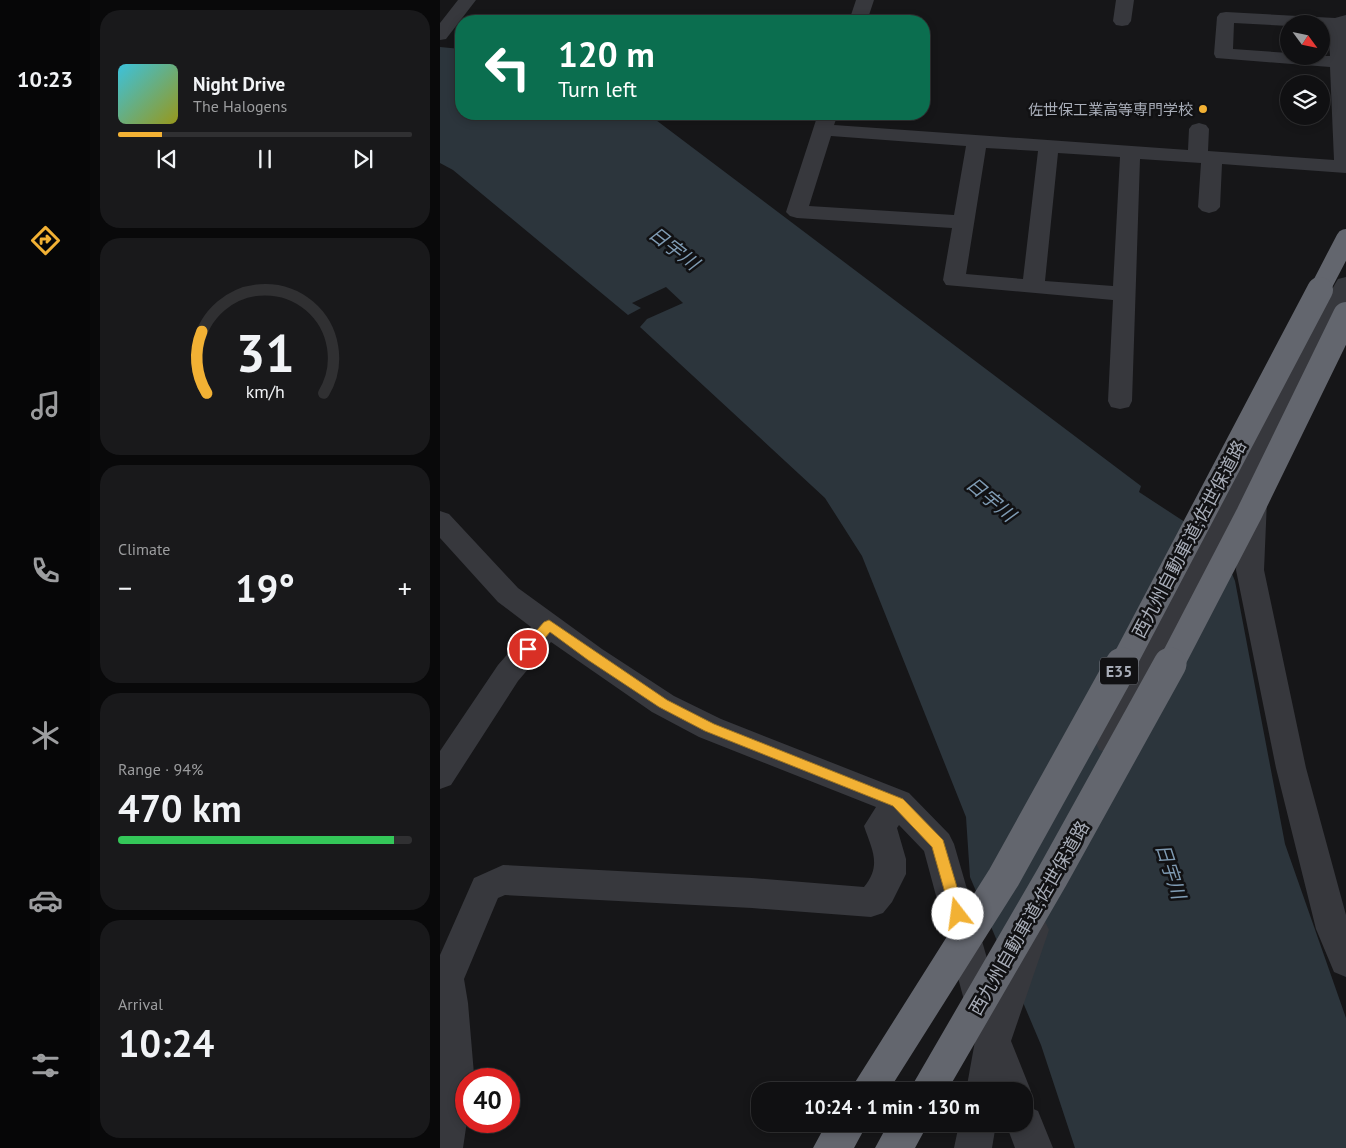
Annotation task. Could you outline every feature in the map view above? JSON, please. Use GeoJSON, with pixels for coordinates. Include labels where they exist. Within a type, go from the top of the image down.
{"type":"FeatureCollection","features":[{"type":"Feature","properties":{"kind":"highway","name":"西九州自動車道;佐世保道路"},"geometry":{"type":"LineString","coordinates":[[875,1082],[1004,877],[1080,745],[1209,503],[1346,239]]}},
{"type":"Feature","properties":{"kind":"highway","name":"西九州自動車道;佐世保道路"},"geometry":{"type":"LineString","coordinates":[[933,1082],[1032,916],[1105,786],[1249,514],[1346,315]]}},
{"type":"Feature","properties":{"kind":"highway"},"geometry":{"type":"LineString","coordinates":[[832,1148],[843,1132]]}},
{"type":"Feature","properties":{"kind":"highway"},"geometry":{"type":"LineString","coordinates":[[894,1148],[904,1132]]}},
{"type":"Feature","properties":{"kind":"street"},"geometry":{"type":"LineString","coordinates":[[455,15],[467,0]]}},
{"type":"Feature","properties":{"kind":"street"},"geometry":{"type":"LineString","coordinates":[[860,15],[865,0]]}},
{"type":"Feature","properties":{"kind":"street"},"geometry":{"type":"LineString","coordinates":[[1120,0],[1125,0],[1122,21]]}},
{"type":"Feature","properties":{"kind":"street"},"geometry":{"type":"LineString","coordinates":[[440,35],[455,16]]}},
{"type":"Feature","properties":{"kind":"street"},"geometry":{"type":"LineString","coordinates":[[964,222],[797,212],[826,122],[977,141],[1346,167],[1341,53],[1342,22],[1226,17],[1223,54],[1341,53]]}},
{"type":"Feature","properties":{"kind":"street"},"geometry":{"type":"LineString","coordinates":[[1199,129],[1205,157],[1209,206]]}},
{"type":"Feature","properties":{"kind":"street"},"geometry":{"type":"LineString","coordinates":[[977,141],[954,280],[1124,294]]}},
{"type":"Feature","properties":{"kind":"street"},"geometry":{"type":"LineString","coordinates":[[1033,287],[1049,146]]}},
{"type":"Feature","properties":{"kind":"street"},"geometry":{"type":"LineString","coordinates":[[1120,402],[1130,152]]}},
{"type":"Feature","properties":{"kind":"street"},"geometry":{"type":"LineString","coordinates":[[986,1082],[993,1041],[1069,822],[1257,449],[1346,284]]}},
{"type":"Feature","properties":{"kind":"street"},"geometry":{"type":"LineString","coordinates":[[1257,449],[1250,570],[1291,768],[1334,928],[1346,961]]}},
{"type":"Feature","properties":{"kind":"street"},"geometry":{"type":"LineString","coordinates":[[440,521],[508,595],[592,657],[663,704],[702,724],[898,802],[938,844],[993,1041],[1009,1082]]}},
{"type":"Feature","properties":{"kind":"street"},"geometry":{"type":"LineString","coordinates":[[440,776],[508,673],[549,625]]}},
{"type":"Feature","properties":{"kind":"street"},"geometry":{"type":"LineString","coordinates":[[444,1148],[456,1074],[447,978],[486,888],[503,880],[752,893],[871,902],[886,886],[893,867],[880,826],[898,802]]}},
{"type":"Feature","properties":{"kind":"street"},"geometry":{"type":"LineString","coordinates":[[973,1148],[976,1132]]}},
{"type":"Feature","properties":{"kind":"street"},"geometry":{"type":"LineString","coordinates":[[1028,1132],[1034,1148]]}},
{"type":"Feature","properties":{"kind":"water","name":"日宇川"},"geometry":{"type":"Polygon","coordinates":[[[440,47],[455,48],[455,120],[656,120],[1141,486],[1139,492],[1220,545],[1235,581],[1285,844],[1346,1018],[1346,1148],[1075,1148],[1041,1045],[970,877],[966,817],[862,556],[825,498],[640,327],[647,319],[683,303],[666,287],[632,303],[641,308],[628,315],[453,170],[440,163],[440,47]]]}},
{"type":"Feature","properties":{"kind":"place","name":"佐世保工業高等専門学校"},"geometry":{"type":"Point","coordinates":[1203,109]}},
{"type":"Feature","properties":{"kind":"route"},"geometry":{"type":"LineString","coordinates":[[528,649],[549,625],[592,657],[663,704],[710,728],[898,802],[938,844],[958,914]]}}]}
